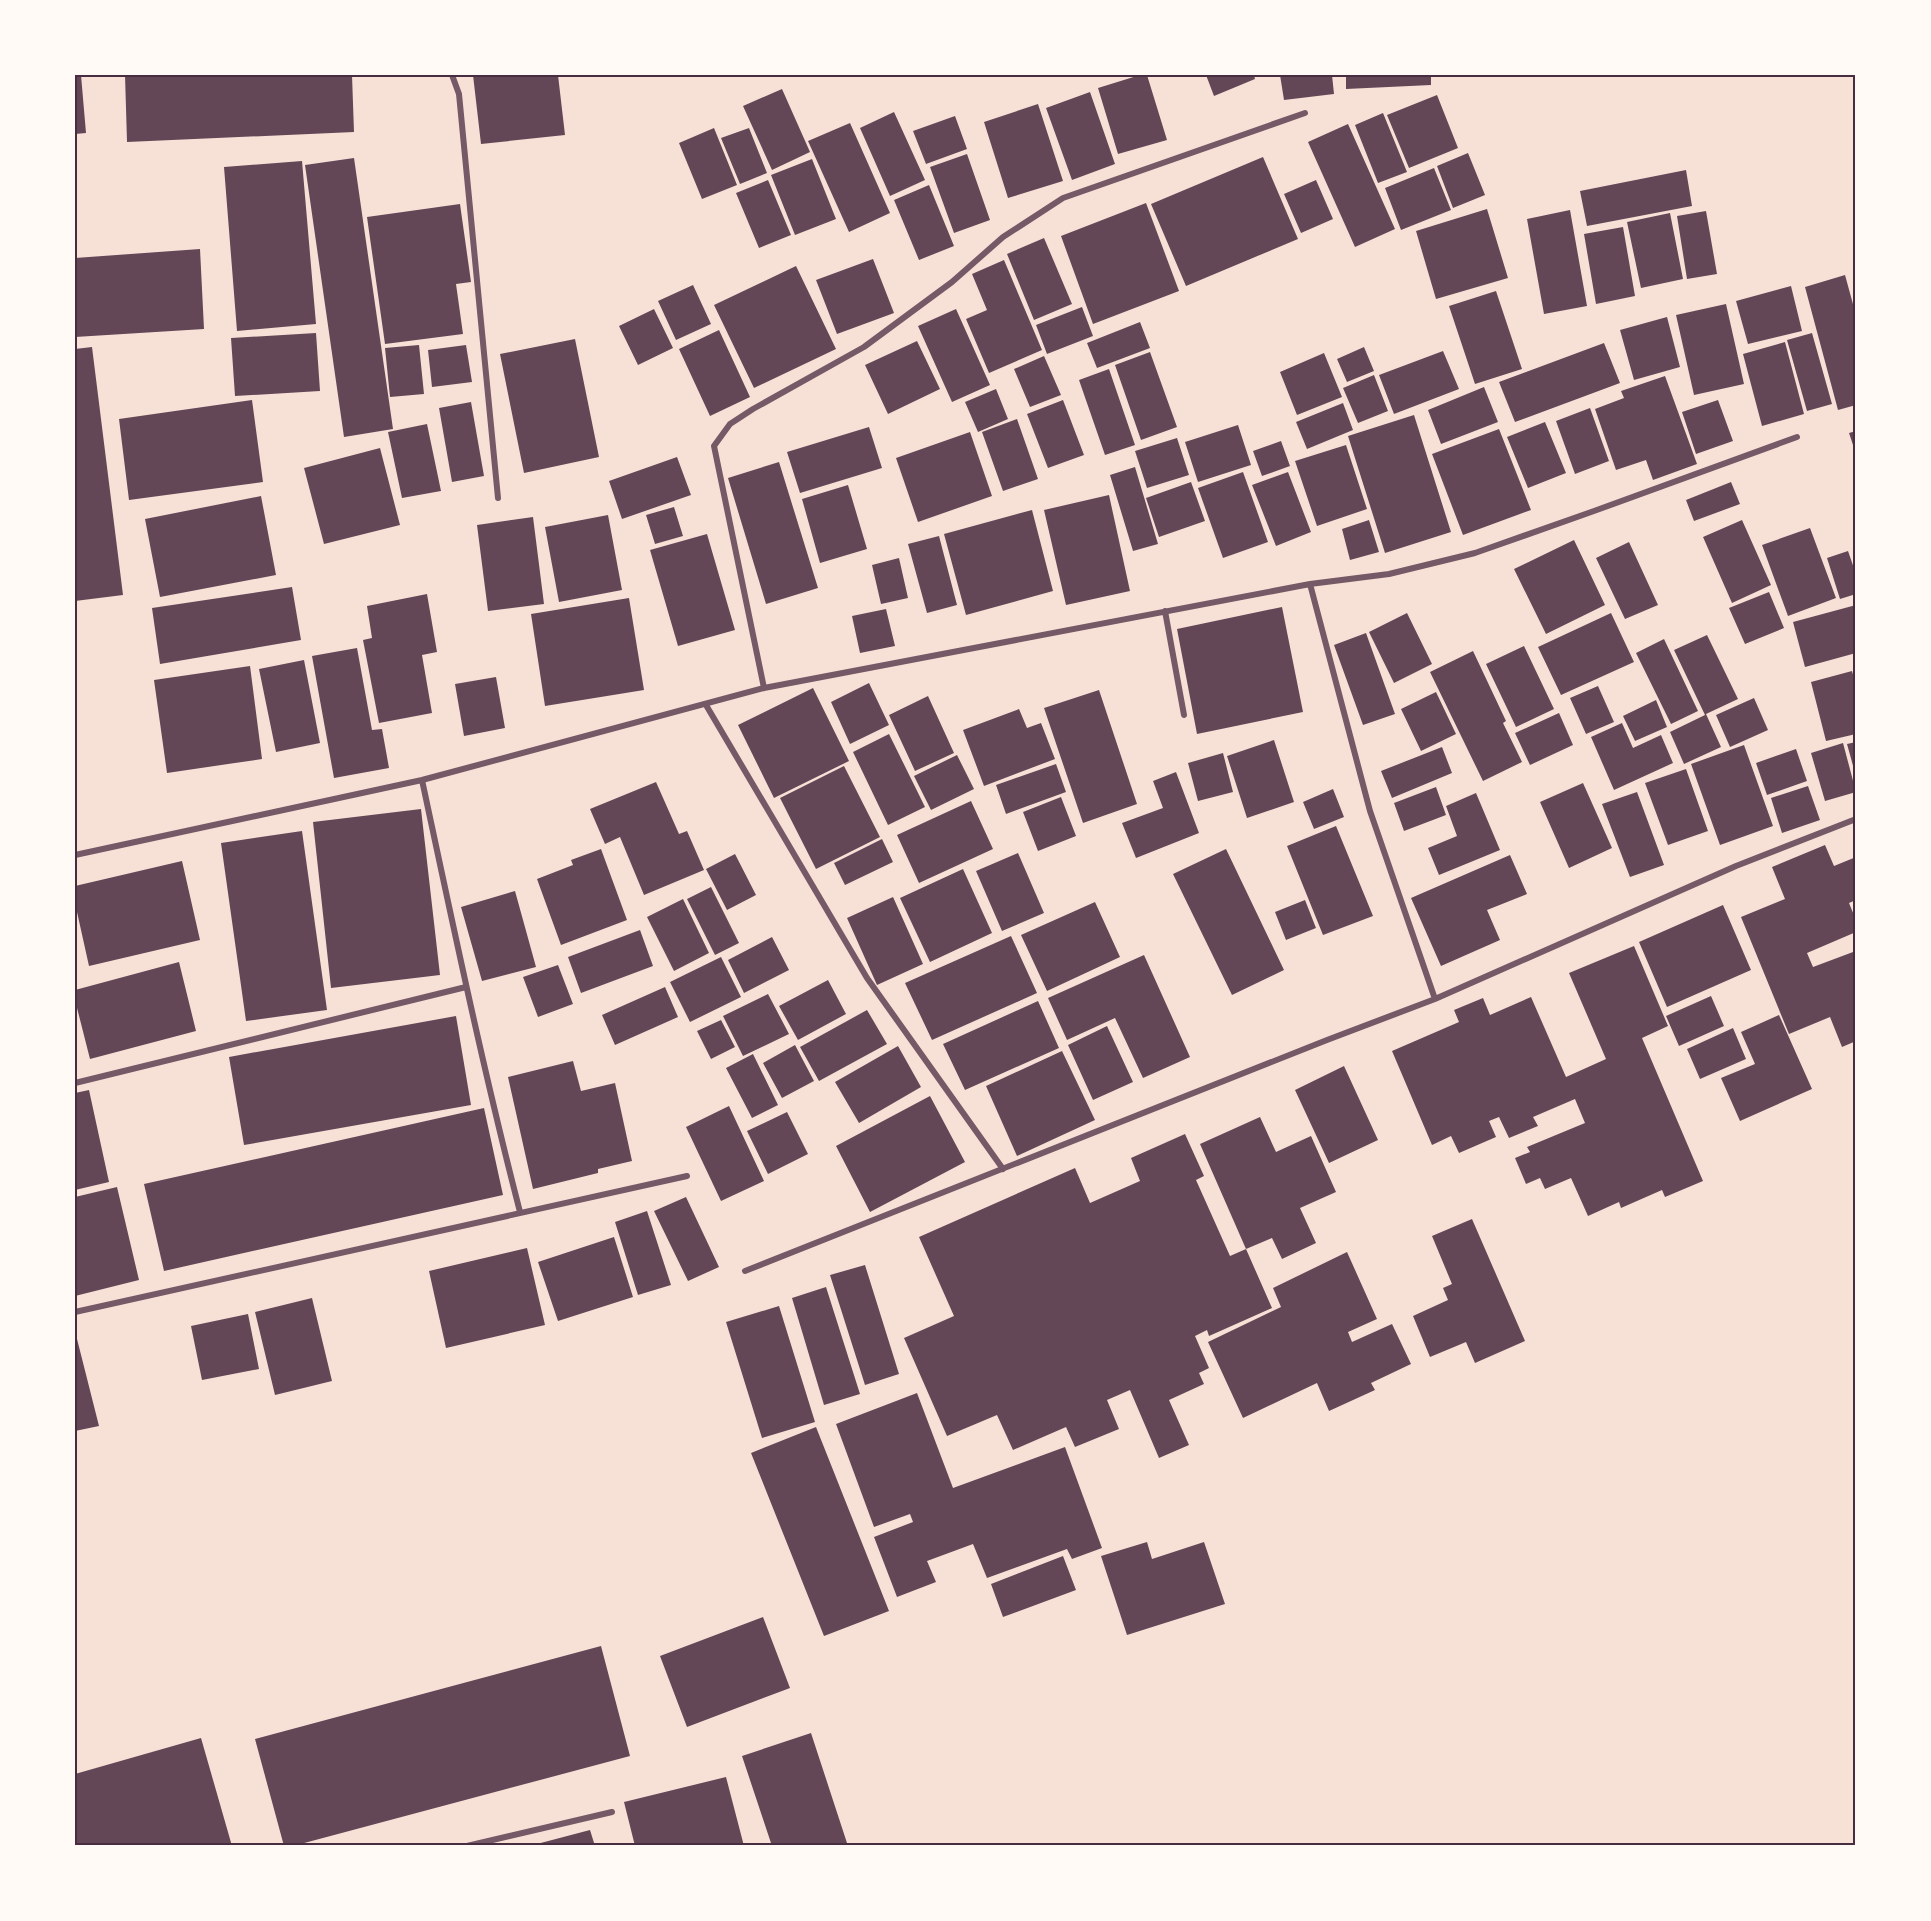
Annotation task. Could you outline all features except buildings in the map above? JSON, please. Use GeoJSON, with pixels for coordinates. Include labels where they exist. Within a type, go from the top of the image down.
{"type":"FeatureCollection","features":[{"type":"Feature","properties":{"kind":"street"},"geometry":{"type":"LineString","coordinates":[[452,75],[459,94],[498,498]]}},
{"type":"Feature","properties":{"kind":"street"},"geometry":{"type":"LineString","coordinates":[[764,688],[714,446],[730,424],[864,347],[952,282],[1003,237],[1063,198],[1305,113]]}},
{"type":"Feature","properties":{"kind":"street"},"geometry":{"type":"LineString","coordinates":[[75,855],[422,780],[764,688],[1310,584],[1389,574],[1475,553],[1797,437]]}},
{"type":"Feature","properties":{"kind":"street"},"geometry":{"type":"LineString","coordinates":[[1310,584],[1370,811],[1435,999]]}},
{"type":"Feature","properties":{"kind":"street"},"geometry":{"type":"LineString","coordinates":[[1165,611],[1184,715]]}},
{"type":"Feature","properties":{"kind":"street"},"geometry":{"type":"LineString","coordinates":[[706,705],[867,978],[1003,1169]]}},
{"type":"Feature","properties":{"kind":"street"},"geometry":{"type":"LineString","coordinates":[[422,780],[466,987],[520,1212]]}},
{"type":"Feature","properties":{"kind":"street"},"geometry":{"type":"LineString","coordinates":[[745,1270],[1435,999],[1736,866],[1856,819]]}},
{"type":"Feature","properties":{"kind":"street"},"geometry":{"type":"LineString","coordinates":[[75,1083],[466,987]]}},
{"type":"Feature","properties":{"kind":"street"},"geometry":{"type":"LineString","coordinates":[[75,1312],[687,1176]]}},
{"type":"Feature","properties":{"kind":"street"},"geometry":{"type":"LineString","coordinates":[[468,1846],[612,1812]]}}]}
